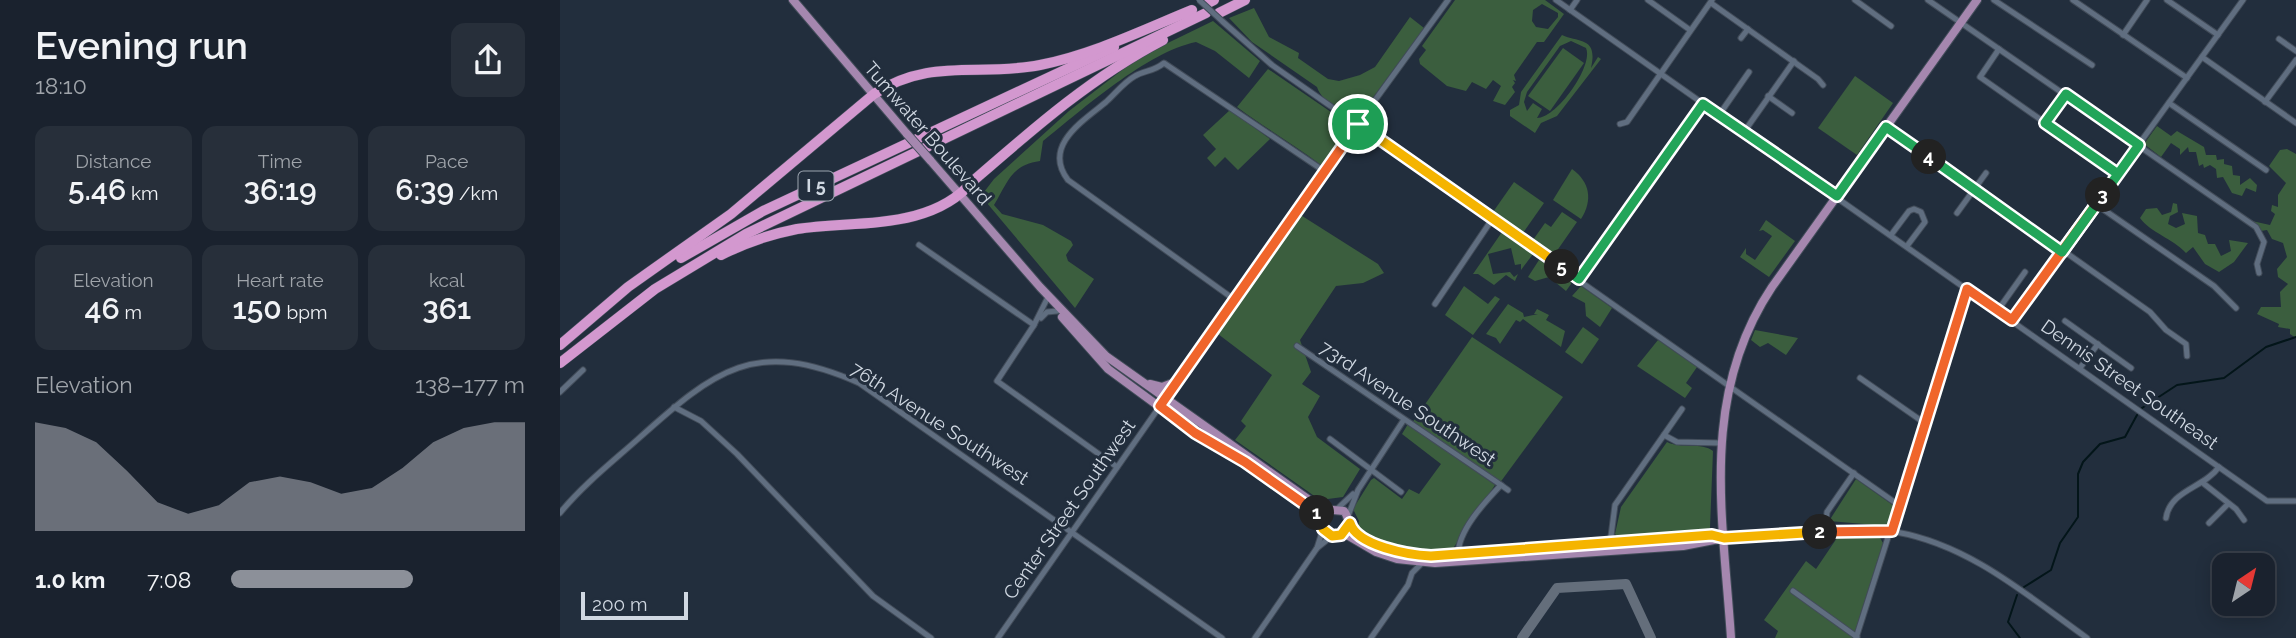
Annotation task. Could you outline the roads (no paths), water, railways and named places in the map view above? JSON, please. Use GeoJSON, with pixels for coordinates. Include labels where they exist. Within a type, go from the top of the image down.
{"type":"FeatureCollection","features":[{"type":"Feature","properties":{"kind":"highway","name":"I 5"},"geometry":{"type":"LineString","coordinates":[[560,345],[655,274],[737,225],[1209,9],[1234,0]]}},
{"type":"Feature","properties":{"kind":"highway"},"geometry":{"type":"LineString","coordinates":[[560,345],[628,287],[731,214],[874,94],[905,77],[930,70],[1010,69],[1053,62],[1209,9],[1245,0]]}},
{"type":"Feature","properties":{"kind":"highway"},"geometry":{"type":"LineString","coordinates":[[635,303],[717,257],[764,237],[799,229],[910,217],[939,208],[961,196],[974,181],[1072,96],[1209,9]]}},
{"type":"Feature","properties":{"kind":"highway","name":"I 5"},"geometry":{"type":"LineString","coordinates":[[560,363],[635,303],[746,234],[1209,9]]}},
{"type":"Feature","properties":{"kind":"main road","name":"Tumwater Boulevard"},"geometry":{"type":"LineString","coordinates":[[793,0],[1108,369],[1195,433],[1228,451],[1316,512],[1322,524],[1336,536]]}},
{"type":"Feature","properties":{"kind":"main road"},"geometry":{"type":"LineString","coordinates":[[1731,638],[1720,443],[1729,384],[1745,335],[1758,310],[1977,0]]}},
{"type":"Feature","properties":{"kind":"main road","name":"Tumwater Boulevard"},"geometry":{"type":"LineString","coordinates":[[1040,287],[1106,356],[1322,509],[1334,509],[1349,519]]}},
{"type":"Feature","properties":{"kind":"main road"},"geometry":{"type":"LineString","coordinates":[[1147,384],[1162,387],[1178,381]]}},
{"type":"Feature","properties":{"kind":"main road"},"geometry":{"type":"LineString","coordinates":[[1160,406],[1198,428],[1211,430]]}},
{"type":"Feature","properties":{"kind":"main road"},"geometry":{"type":"LineString","coordinates":[[1322,524],[1334,509]]}},
{"type":"Feature","properties":{"kind":"main road"},"geometry":{"type":"LineString","coordinates":[[1349,519],[1353,531],[1363,542],[1409,554],[1458,555],[1683,546],[1724,538]]}},
{"type":"Feature","properties":{"kind":"main road"},"geometry":{"type":"LineString","coordinates":[[1336,536],[1349,519]]}},
{"type":"Feature","properties":{"kind":"main road"},"geometry":{"type":"LineString","coordinates":[[1336,536],[1348,536],[1404,561],[1422,563],[1611,547]]}},
{"type":"Feature","properties":{"kind":"street","name":"Center Street Southwest"},"geometry":{"type":"LineString","coordinates":[[998,638],[1324,171],[1448,0]]}},
{"type":"Feature","properties":{"kind":"street","name":"Dennis Street Southeast"},"geometry":{"type":"LineString","coordinates":[[1556,0],[2267,501],[2279,505],[2295,501]]}},
{"type":"Feature","properties":{"kind":"street"},"geometry":{"type":"LineString","coordinates":[[1570,10],[1577,0]]}},
{"type":"Feature","properties":{"kind":"street"},"geometry":{"type":"LineString","coordinates":[[1648,0],[1690,30]]}},
{"type":"Feature","properties":{"kind":"street"},"geometry":{"type":"LineString","coordinates":[[1855,0],[1891,26]]}},
{"type":"Feature","properties":{"kind":"street"},"geometry":{"type":"LineString","coordinates":[[1928,0],[2256,228],[2264,242],[2257,264],[2259,273]]}},
{"type":"Feature","properties":{"kind":"street"},"geometry":{"type":"LineString","coordinates":[[1994,0],[2092,65]]}},
{"type":"Feature","properties":{"kind":"street"},"geometry":{"type":"LineString","coordinates":[[2073,0],[2187,78]]}},
{"type":"Feature","properties":{"kind":"street"},"geometry":{"type":"LineString","coordinates":[[2123,35],[2147,0]]}},
{"type":"Feature","properties":{"kind":"street"},"geometry":{"type":"LineString","coordinates":[[2167,0],[2218,35]]}},
{"type":"Feature","properties":{"kind":"street"},"geometry":{"type":"LineString","coordinates":[[2012,320],[2243,0]]}},
{"type":"Feature","properties":{"kind":"street"},"geometry":{"type":"LineString","coordinates":[[1620,124],[1627,122],[1712,1],[1823,85]]}},
{"type":"Feature","properties":{"kind":"street"},"geometry":{"type":"LineString","coordinates":[[1209,9],[1251,49],[1900,506]]}},
{"type":"Feature","properties":{"kind":"street"},"geometry":{"type":"LineString","coordinates":[[1741,38],[1748,29]]}},
{"type":"Feature","properties":{"kind":"street"},"geometry":{"type":"LineString","coordinates":[[2279,40],[2296,51]]}},
{"type":"Feature","properties":{"kind":"street"},"geometry":{"type":"LineString","coordinates":[[1999,49],[1980,77],[2118,174]]}},
{"type":"Feature","properties":{"kind":"street"},"geometry":{"type":"LineString","coordinates":[[2202,58],[2296,123]]}},
{"type":"Feature","properties":{"kind":"street"},"geometry":{"type":"LineString","coordinates":[[1744,132],[1794,61]]}},
{"type":"Feature","properties":{"kind":"street"},"geometry":{"type":"LineString","coordinates":[[2265,102],[2296,61]]}},
{"type":"Feature","properties":{"kind":"street"},"geometry":{"type":"LineString","coordinates":[[1235,300],[1068,180],[1060,163],[1059,152],[1066,139],[1083,117],[1136,75],[1152,72],[1164,63],[1324,171]]}},
{"type":"Feature","properties":{"kind":"street"},"geometry":{"type":"LineString","coordinates":[[1719,115],[1749,72]]}},
{"type":"Feature","properties":{"kind":"street"},"geometry":{"type":"LineString","coordinates":[[2045,123],[2066,94]]}},
{"type":"Feature","properties":{"kind":"street"},"geometry":{"type":"LineString","coordinates":[[1768,96],[1792,113]]}},
{"type":"Feature","properties":{"kind":"street"},"geometry":{"type":"LineString","coordinates":[[2169,103],[2266,170]]}},
{"type":"Feature","properties":{"kind":"street"},"geometry":{"type":"LineString","coordinates":[[1579,279],[1703,104]]}},
{"type":"Feature","properties":{"kind":"street"},"geometry":{"type":"LineString","coordinates":[[1886,127],[2150,312],[2166,330],[2186,344],[2187,356]]}},
{"type":"Feature","properties":{"kind":"street"},"geometry":{"type":"LineString","coordinates":[[1957,213],[1986,173]]}},
{"type":"Feature","properties":{"kind":"street"},"geometry":{"type":"LineString","coordinates":[[2096,205],[2214,286],[2236,308]]}},
{"type":"Feature","properties":{"kind":"street"},"geometry":{"type":"LineString","coordinates":[[1891,235],[1909,211],[1914,209],[1921,212],[1925,222],[1908,246]]}},
{"type":"Feature","properties":{"kind":"street"},"geometry":{"type":"LineString","coordinates":[[1435,304],[1493,218]]}},
{"type":"Feature","properties":{"kind":"street"},"geometry":{"type":"LineString","coordinates":[[919,245],[1034,325]]}},
{"type":"Feature","properties":{"kind":"street"},"geometry":{"type":"LineString","coordinates":[[1998,310],[2025,272]]}},
{"type":"Feature","properties":{"kind":"street"},"geometry":{"type":"LineString","coordinates":[[1793,591],[1857,637],[1967,289]]}},
{"type":"Feature","properties":{"kind":"street"},"geometry":{"type":"LineString","coordinates":[[1048,297],[1034,325],[997,381],[1117,467]]}},
{"type":"Feature","properties":{"kind":"street"},"geometry":{"type":"LineString","coordinates":[[1034,325],[1047,312],[1057,311]]}},
{"type":"Feature","properties":{"kind":"street"},"geometry":{"type":"LineString","coordinates":[[2065,321],[2131,368]]}},
{"type":"Feature","properties":{"kind":"street"},"geometry":{"type":"LineString","coordinates":[[2080,368],[2098,344]]}},
{"type":"Feature","properties":{"kind":"street","name":"73rd Avenue Southwest"},"geometry":{"type":"LineString","coordinates":[[1297,346],[1508,490]]}},
{"type":"Feature","properties":{"kind":"street","name":"76th Avenue Southwest"},"geometry":{"type":"LineString","coordinates":[[560,513],[575,494],[674,407],[710,380],[736,367],[773,362],[818,367],[859,383],[1222,638]]}},
{"type":"Feature","properties":{"kind":"street"},"geometry":{"type":"LineString","coordinates":[[560,392],[583,370]]}},
{"type":"Feature","properties":{"kind":"street"},"geometry":{"type":"LineString","coordinates":[[1860,378],[1926,424]]}},
{"type":"Feature","properties":{"kind":"street"},"geometry":{"type":"LineString","coordinates":[[674,407],[701,421],[737,454],[820,544],[885,607],[931,638]]}},
{"type":"Feature","properties":{"kind":"street"},"geometry":{"type":"LineString","coordinates":[[1611,547],[1615,505],[1682,409]]}},
{"type":"Feature","properties":{"kind":"street"},"geometry":{"type":"LineString","coordinates":[[1349,519],[1358,490],[1404,421]]}},
{"type":"Feature","properties":{"kind":"street"},"geometry":{"type":"LineString","coordinates":[[1664,435],[1677,442],[1720,443]]}},
{"type":"Feature","properties":{"kind":"street"},"geometry":{"type":"LineString","coordinates":[[1330,439],[1401,492]]}},
{"type":"Feature","properties":{"kind":"street"},"geometry":{"type":"LineString","coordinates":[[2166,518],[2174,500],[2194,484],[2203,483],[2219,467]]}},
{"type":"Feature","properties":{"kind":"street"},"geometry":{"type":"LineString","coordinates":[[1825,532],[1828,512],[1854,473]]}},
{"type":"Feature","properties":{"kind":"street"},"geometry":{"type":"LineString","coordinates":[[2203,483],[2244,520]]}},
{"type":"Feature","properties":{"kind":"street"},"geometry":{"type":"LineString","coordinates":[[1458,555],[1463,536],[1501,485]]}},
{"type":"Feature","properties":{"kind":"street"},"geometry":{"type":"LineString","coordinates":[[1334,509],[1358,490]]}},
{"type":"Feature","properties":{"kind":"street"},"geometry":{"type":"LineString","coordinates":[[2208,523],[2228,504]]}},
{"type":"Feature","properties":{"kind":"street"},"geometry":{"type":"LineString","coordinates":[[1255,638],[1317,548],[1322,524]]}},
{"type":"Feature","properties":{"kind":"street"},"geometry":{"type":"LineString","coordinates":[[1724,538],[1892,531],[1938,544],[1978,562],[2087,638]]}},
{"type":"Feature","properties":{"kind":"street"},"geometry":{"type":"LineString","coordinates":[[1317,548],[1336,536]]}},
{"type":"Feature","properties":{"kind":"street"},"geometry":{"type":"LineString","coordinates":[[1404,561],[1412,573]]}},
{"type":"Feature","properties":{"kind":"street"},"geometry":{"type":"LineString","coordinates":[[1371,638],[1408,585],[1412,573],[1422,563]]}},
{"type":"Feature","properties":{"kind":"waterway"},"geometry":{"type":"LineString","coordinates":[[2142,408],[2177,385],[2224,378],[2266,347],[2296,337]]}},
{"type":"Feature","properties":{"kind":"waterway"},"geometry":{"type":"LineString","coordinates":[[2024,587],[2051,570],[2060,543],[2078,517],[2078,474],[2083,462],[2100,444],[2125,437],[2137,415]]}},
{"type":"Feature","properties":{"kind":"waterway"},"geometry":{"type":"LineString","coordinates":[[2017,595],[2008,622],[2020,638]]}}]}
